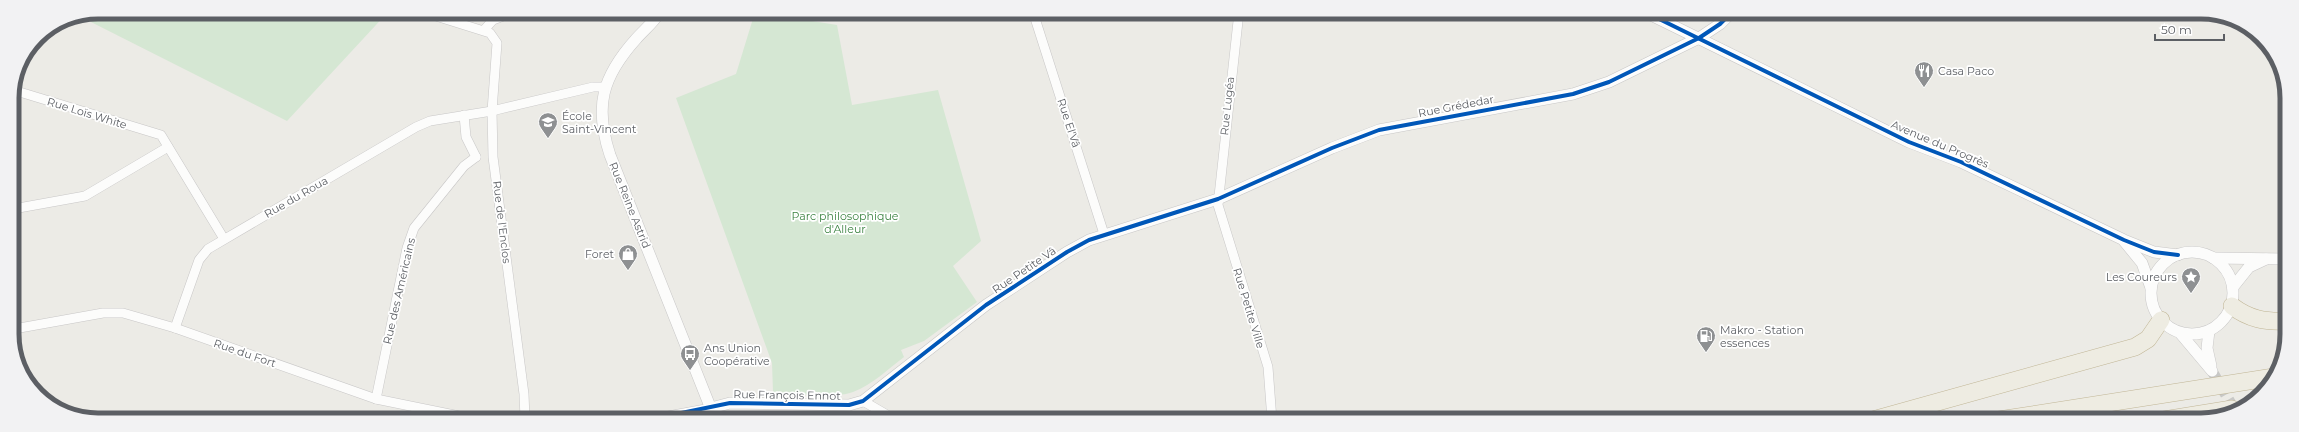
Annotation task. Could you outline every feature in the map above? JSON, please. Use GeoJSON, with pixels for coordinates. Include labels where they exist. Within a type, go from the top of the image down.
{"type":"FeatureCollection","features":[{"type":"Feature","properties":{"kind":"highway"},"geometry":{"type":"LineString","coordinates":[[2232,306],[2251,318],[2265,322],[2280,321]]}},
{"type":"Feature","properties":{"kind":"highway"},"geometry":{"type":"LineString","coordinates":[[1898,413],[2135,347],[2148,339],[2161,320]]}},
{"type":"Feature","properties":{"kind":"highway"},"geometry":{"type":"LineString","coordinates":[[2045,413],[2266,379]]}},
{"type":"Feature","properties":{"kind":"street"},"geometry":{"type":"LineString","coordinates":[[447,19],[484,30],[496,19]]}},
{"type":"Feature","properties":{"kind":"street","name":"Rue Reine Astrid"},"geometry":{"type":"LineString","coordinates":[[656,19],[652,25],[636,38],[621,57],[604,87],[601,115],[610,155],[713,413]]}},
{"type":"Feature","properties":{"kind":"street","name":"Rue El'Vâ"},"geometry":{"type":"LineString","coordinates":[[1035,19],[1104,234]]}},
{"type":"Feature","properties":{"kind":"street","name":"Rue Lugéa"},"geometry":{"type":"LineString","coordinates":[[1218,199],[1238,19]]}},
{"type":"Feature","properties":{"kind":"street","name":"Avenue du Progrès"},"geometry":{"type":"LineString","coordinates":[[1660,19],[1909,142],[1968,165],[2124,240],[2154,252],[2178,255]]}},
{"type":"Feature","properties":{"kind":"street","name":"Rue Grédedar"},"geometry":{"type":"LineString","coordinates":[[1218,199],[1332,148],[1379,130],[1573,94],[1609,82],[1700,38],[1725,19]]}},
{"type":"Feature","properties":{"kind":"street","name":"Rue de l'Enclos"},"geometry":{"type":"LineString","coordinates":[[484,30],[490,33],[497,43],[492,111],[493,157],[524,394],[525,413]]}},
{"type":"Feature","properties":{"kind":"street","name":"Rue du Roua"},"geometry":{"type":"LineString","coordinates":[[175,328],[199,260],[208,249],[416,127],[430,121],[492,111],[593,87],[604,87]]}},
{"type":"Feature","properties":{"kind":"street","name":"Rue Loïs White"},"geometry":{"type":"LineString","coordinates":[[19,92],[161,135],[168,147]]}},
{"type":"Feature","properties":{"kind":"street"},"geometry":{"type":"LineString","coordinates":[[464,115],[466,137],[476,157],[493,157]]}},
{"type":"Feature","properties":{"kind":"street"},"geometry":{"type":"LineString","coordinates":[[19,208],[85,196],[168,147],[224,239]]}},
{"type":"Feature","properties":{"kind":"street","name":"Rue des Américains"},"geometry":{"type":"LineString","coordinates":[[376,399],[407,248],[414,228],[464,166],[476,157]]}},
{"type":"Feature","properties":{"kind":"street","name":"Rue Petite Vâ"},"geometry":{"type":"LineString","coordinates":[[863,401],[986,306],[1067,252],[1104,234],[1218,199]]}},
{"type":"Feature","properties":{"kind":"street","name":"Rue Petite Ville"},"geometry":{"type":"LineString","coordinates":[[1218,199],[1226,234],[1268,367],[1271,413]]}},
{"type":"Feature","properties":{"kind":"street","name":"Avenue du Progrès"},"geometry":{"type":"LineString","coordinates":[[2124,240],[2142,263],[2151,288]]}},
{"type":"Feature","properties":{"kind":"street"},"geometry":{"type":"LineString","coordinates":[[2209,331],[2207,348],[2212,370],[2180,333],[2161,320],[2151,299],[2151,288],[2156,274],[2165,262],[2178,255],[2196,253],[2213,258],[2280,259]]}},
{"type":"Feature","properties":{"kind":"street"},"geometry":{"type":"LineString","coordinates":[[2180,333],[2194,335],[2209,331],[2226,317],[2232,306],[2233,286],[2230,275],[2223,265],[2213,258]]}},
{"type":"Feature","properties":{"kind":"street"},"geometry":{"type":"LineString","coordinates":[[2233,286],[2249,267],[2270,258]]}},
{"type":"Feature","properties":{"kind":"street","name":"Rue du Fort"},"geometry":{"type":"LineString","coordinates":[[19,327],[103,312],[141,317],[376,399],[445,413]]}},
{"type":"Feature","properties":{"kind":"street"},"geometry":{"type":"LineString","coordinates":[[863,401],[883,413]]}},
{"type":"Feature","properties":{"kind":"street","name":"Rue François Ennot"},"geometry":{"type":"LineString","coordinates":[[711,408],[730,403],[849,406],[863,401]]}},
{"type":"Feature","properties":{"kind":"street"},"geometry":{"type":"LineString","coordinates":[[684,413],[711,408]]}},
{"type":"Feature","properties":{"kind":"green space"},"geometry":{"type":"Polygon","coordinates":[[[382,19],[287,121],[87,20],[382,19]]]}},
{"type":"Feature","properties":{"kind":"green space","name":"Parc philosophique d'Alleur"},"geometry":{"type":"Polygon","coordinates":[[[753,19],[799,19],[837,25],[852,105],[938,90],[981,241],[953,266],[977,302],[924,341],[901,350],[904,357],[873,381],[853,392],[825,395],[773,392],[772,363],[676,98],[736,74],[753,19]]]}},
{"type":"Feature","properties":{"kind":"tunnel"},"geometry":{"type":"LineString","coordinates":[[2212,371],[2232,406]]}},
{"type":"Feature","properties":{"kind":"cycle path"},"geometry":{"type":"LineString","coordinates":[[1659,19],[1909,142],[1961,162],[2124,240],[2154,252],[2178,255]]}},
{"type":"Feature","properties":{"kind":"cycle path"},"geometry":{"type":"LineString","coordinates":[[681,413],[730,403],[849,405],[863,401],[986,305],[1067,252],[1089,240],[1218,199],[1332,148],[1379,130],[1573,94],[1609,82],[1699,38],[1725,19]]}},
{"type":"Feature","properties":{"kind":"place","name":"Casa Paco"},"geometry":{"type":"Point","coordinates":[1924,88]}},
{"type":"Feature","properties":{"kind":"place","name":"École Saint-Vincent"},"geometry":{"type":"Point","coordinates":[548,139]}},
{"type":"Feature","properties":{"kind":"place","name":"Foret"},"geometry":{"type":"Point","coordinates":[628,271]}},
{"type":"Feature","properties":{"kind":"place","name":"Les Coureurs"},"geometry":{"type":"Point","coordinates":[2191,294]}},
{"type":"Feature","properties":{"kind":"place","name":"Makro - Station essences"},"geometry":{"type":"Point","coordinates":[1706,353]}},
{"type":"Feature","properties":{"kind":"place","name":"Ans Union Coopérative"},"geometry":{"type":"Point","coordinates":[690,371]}}]}
